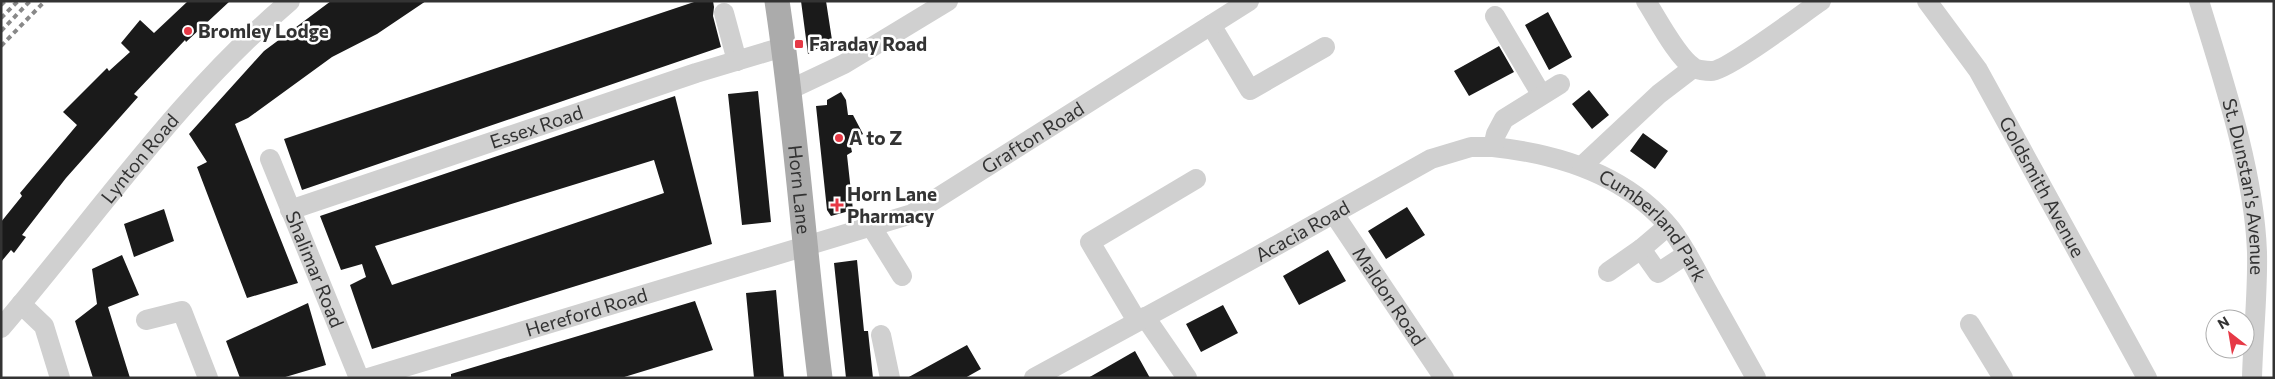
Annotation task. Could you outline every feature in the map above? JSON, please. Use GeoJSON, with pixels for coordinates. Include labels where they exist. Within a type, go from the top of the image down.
{"type":"FeatureCollection","features":[{"type":"Feature","properties":{"kind":"main road","name":"Horn Lane"},"geometry":{"type":"LineString","coordinates":[[777,1],[789,90],[804,245],[820,378]]}},
{"type":"Feature","properties":{"kind":"street","name":"Lynton Road"},"geometry":{"type":"LineString","coordinates":[[1,328],[172,119],[253,33],[290,1]]}},
{"type":"Feature","properties":{"kind":"street"},"geometry":{"type":"LineString","coordinates":[[789,90],[844,64],[948,1]]}},
{"type":"Feature","properties":{"kind":"street","name":"Grafton Road"},"geometry":{"type":"LineString","coordinates":[[804,245],[912,214],[1248,1]]}},
{"type":"Feature","properties":{"kind":"street"},"geometry":{"type":"LineString","coordinates":[[1646,1],[1681,55],[1693,68],[1712,71],[1724,67],[1821,1]]}},
{"type":"Feature","properties":{"kind":"street","name":"Goldsmith Avenue"},"geometry":{"type":"LineString","coordinates":[[1927,1],[1978,70],[2147,378]]}},
{"type":"Feature","properties":{"kind":"street","name":"St. Dunstan's Avenue"},"geometry":{"type":"LineString","coordinates":[[2199,1],[2238,133],[2252,209],[2257,252],[2252,378]]}},
{"type":"Feature","properties":{"kind":"street"},"geometry":{"type":"LineString","coordinates":[[724,14],[737,61]]}},
{"type":"Feature","properties":{"kind":"street"},"geometry":{"type":"LineString","coordinates":[[1495,16],[1541,94]]}},
{"type":"Feature","properties":{"kind":"street"},"geometry":{"type":"LineString","coordinates":[[1211,25],[1250,90],[1325,47]]}},
{"type":"Feature","properties":{"kind":"street","name":"Essex Road"},"geometry":{"type":"LineString","coordinates":[[290,210],[784,47]]}},
{"type":"Feature","properties":{"kind":"street"},"geometry":{"type":"LineString","coordinates":[[1582,166],[1659,94],[1693,68]]}},
{"type":"Feature","properties":{"kind":"street"},"geometry":{"type":"LineString","coordinates":[[1492,147],[1504,119],[1541,94],[1560,84]]}},
{"type":"Feature","properties":{"kind":"street","name":"Acacia Road"},"geometry":{"type":"LineString","coordinates":[[1034,378],[1431,159],[1471,147],[1492,147]]}},
{"type":"Feature","properties":{"kind":"street","name":"Cumberland Park"},"geometry":{"type":"LineString","coordinates":[[1492,147],[1522,150],[1582,166],[1630,192],[1668,226],[1687,254],[1756,378]]}},
{"type":"Feature","properties":{"kind":"street","name":"Shalimar Road"},"geometry":{"type":"LineString","coordinates":[[270,159],[359,378]]}},
{"type":"Feature","properties":{"kind":"street"},"geometry":{"type":"LineString","coordinates":[[1187,378],[1141,319],[1090,242],[1196,179]]}},
{"type":"Feature","properties":{"kind":"street","name":"Maldon Road"},"geometry":{"type":"LineString","coordinates":[[1334,214],[1444,378]]}},
{"type":"Feature","properties":{"kind":"street"},"geometry":{"type":"LineString","coordinates":[[871,226],[902,276]]}},
{"type":"Feature","properties":{"kind":"street"},"geometry":{"type":"LineString","coordinates":[[1608,272],[1641,249],[1668,226]]}},
{"type":"Feature","properties":{"kind":"street","name":"Hereford Road"},"geometry":{"type":"LineString","coordinates":[[368,378],[804,245]]}},
{"type":"Feature","properties":{"kind":"street"},"geometry":{"type":"LineString","coordinates":[[1641,249],[1658,273],[1687,254]]}},
{"type":"Feature","properties":{"kind":"street"},"geometry":{"type":"LineString","coordinates":[[21,304],[44,326],[60,378]]}},
{"type":"Feature","properties":{"kind":"street"},"geometry":{"type":"LineString","coordinates":[[146,320],[182,311],[208,378]]}},
{"type":"Feature","properties":{"kind":"street"},"geometry":{"type":"LineString","coordinates":[[1970,324],[2003,378]]}},
{"type":"Feature","properties":{"kind":"street"},"geometry":{"type":"LineString","coordinates":[[881,335],[890,378]]}},
{"type":"Feature","properties":{"kind":"building"},"geometry":{"type":"Polygon","coordinates":[[[188,1],[230,1],[186,42],[185,40],[134,94],[138,97],[66,178],[22,235],[26,237],[14,253],[11,250],[1,262],[1,222],[22,196],[20,193],[77,125],[63,112],[107,68],[109,71],[130,52],[121,43],[140,20],[154,33],[188,1]]]}},
{"type":"Feature","properties":{"kind":"building"},"geometry":{"type":"Polygon","coordinates":[[[331,1],[426,1],[377,34],[332,57],[248,118],[235,124],[298,283],[247,298],[197,167],[207,162],[189,134],[264,51],[331,1]]]}},
{"type":"Feature","properties":{"kind":"building"},"geometry":{"type":"Polygon","coordinates":[[[697,1],[713,1],[713,16],[721,47],[302,190],[284,139],[697,1]]]}},
{"type":"Feature","properties":{"kind":"building"},"geometry":{"type":"Polygon","coordinates":[[[801,1],[826,1],[832,40],[808,54],[801,1]]]}},
{"type":"Feature","properties":{"kind":"building"},"geometry":{"type":"Polygon","coordinates":[[[1548,12],[1572,57],[1549,70],[1525,25],[1548,12]]]}},
{"type":"Feature","properties":{"kind":"building"},"geometry":{"type":"Polygon","coordinates":[[[1499,46],[1514,72],[1469,96],[1454,71],[1499,46]]]}},
{"type":"Feature","properties":{"kind":"building"},"geometry":{"type":"Polygon","coordinates":[[[1589,90],[1609,115],[1592,129],[1572,104],[1589,90]]]}},
{"type":"Feature","properties":{"kind":"building"},"geometry":{"type":"Polygon","coordinates":[[[758,91],[771,222],[742,225],[728,94],[758,91]]]}},
{"type":"Feature","properties":{"kind":"building"},"geometry":{"type":"Polygon","coordinates":[[[841,92],[846,100],[848,115],[853,115],[863,134],[850,143],[852,152],[847,155],[853,210],[831,216],[827,210],[816,106],[827,105],[827,100],[841,92]]]}},
{"type":"Feature","properties":{"kind":"building"},"geometry":{"type":"Polygon","coordinates":[[[675,96],[712,244],[372,349],[350,285],[366,277],[362,264],[341,270],[320,216],[675,96]],[[654,160],[375,246],[392,285],[664,193],[654,160]]]}},
{"type":"Feature","properties":{"kind":"building"},"geometry":{"type":"Polygon","coordinates":[[[1643,133],[1668,151],[1655,169],[1630,151],[1643,133]]]}},
{"type":"Feature","properties":{"kind":"building"},"geometry":{"type":"Polygon","coordinates":[[[1407,207],[1425,235],[1386,259],[1368,231],[1407,207]]]}},
{"type":"Feature","properties":{"kind":"building"},"geometry":{"type":"Polygon","coordinates":[[[164,209],[174,241],[134,257],[124,224],[164,209]]]}},
{"type":"Feature","properties":{"kind":"building"},"geometry":{"type":"Polygon","coordinates":[[[1328,250],[1346,281],[1299,305],[1283,276],[1328,250]]]}},
{"type":"Feature","properties":{"kind":"building"},"geometry":{"type":"Polygon","coordinates":[[[122,255],[139,295],[108,307],[130,378],[93,378],[75,321],[97,304],[92,269],[122,255]]]}},
{"type":"Feature","properties":{"kind":"building"},"geometry":{"type":"Polygon","coordinates":[[[857,260],[864,331],[868,331],[873,378],[846,378],[834,263],[857,260]]]}},
{"type":"Feature","properties":{"kind":"building"},"geometry":{"type":"Polygon","coordinates":[[[776,290],[784,378],[754,378],[746,293],[776,290]]]}},
{"type":"Feature","properties":{"kind":"building"},"geometry":{"type":"Polygon","coordinates":[[[695,301],[713,350],[621,378],[451,378],[451,374],[695,301]]]}},
{"type":"Feature","properties":{"kind":"building"},"geometry":{"type":"Polygon","coordinates":[[[308,303],[326,365],[282,378],[240,378],[226,341],[308,303]]]}},
{"type":"Feature","properties":{"kind":"building"},"geometry":{"type":"Polygon","coordinates":[[[1223,305],[1238,333],[1201,352],[1186,324],[1223,305]]]}},
{"type":"Feature","properties":{"kind":"building"},"geometry":{"type":"Polygon","coordinates":[[[967,345],[981,369],[965,378],[907,378],[967,345]]]}},
{"type":"Feature","properties":{"kind":"building"},"geometry":{"type":"Polygon","coordinates":[[[1135,351],[1150,378],[1088,378],[1135,351]]]}},
{"type":"Feature","properties":{"kind":"railway"},"geometry":{"type":"LineString","coordinates":[[1,5],[5,1]]}},
{"type":"Feature","properties":{"kind":"railway"},"geometry":{"type":"LineString","coordinates":[[1,18],[18,1]]}},
{"type":"Feature","properties":{"kind":"railway"},"geometry":{"type":"LineString","coordinates":[[1,31],[30,1]]}},
{"type":"Feature","properties":{"kind":"railway"},"geometry":{"type":"LineString","coordinates":[[1,46],[45,1]]}},
{"type":"Feature","properties":{"kind":"place","name":"Bromley Lodge"},"geometry":{"type":"Point","coordinates":[188,31]}},
{"type":"Feature","properties":{"kind":"place","name":"Faraday Road"},"geometry":{"type":"Point","coordinates":[799,44]}},
{"type":"Feature","properties":{"kind":"place","name":"A to Z"},"geometry":{"type":"Point","coordinates":[839,138]}},
{"type":"Feature","properties":{"kind":"place","name":"Horn Lane Pharmacy"},"geometry":{"type":"Point","coordinates":[837,205]}}]}
